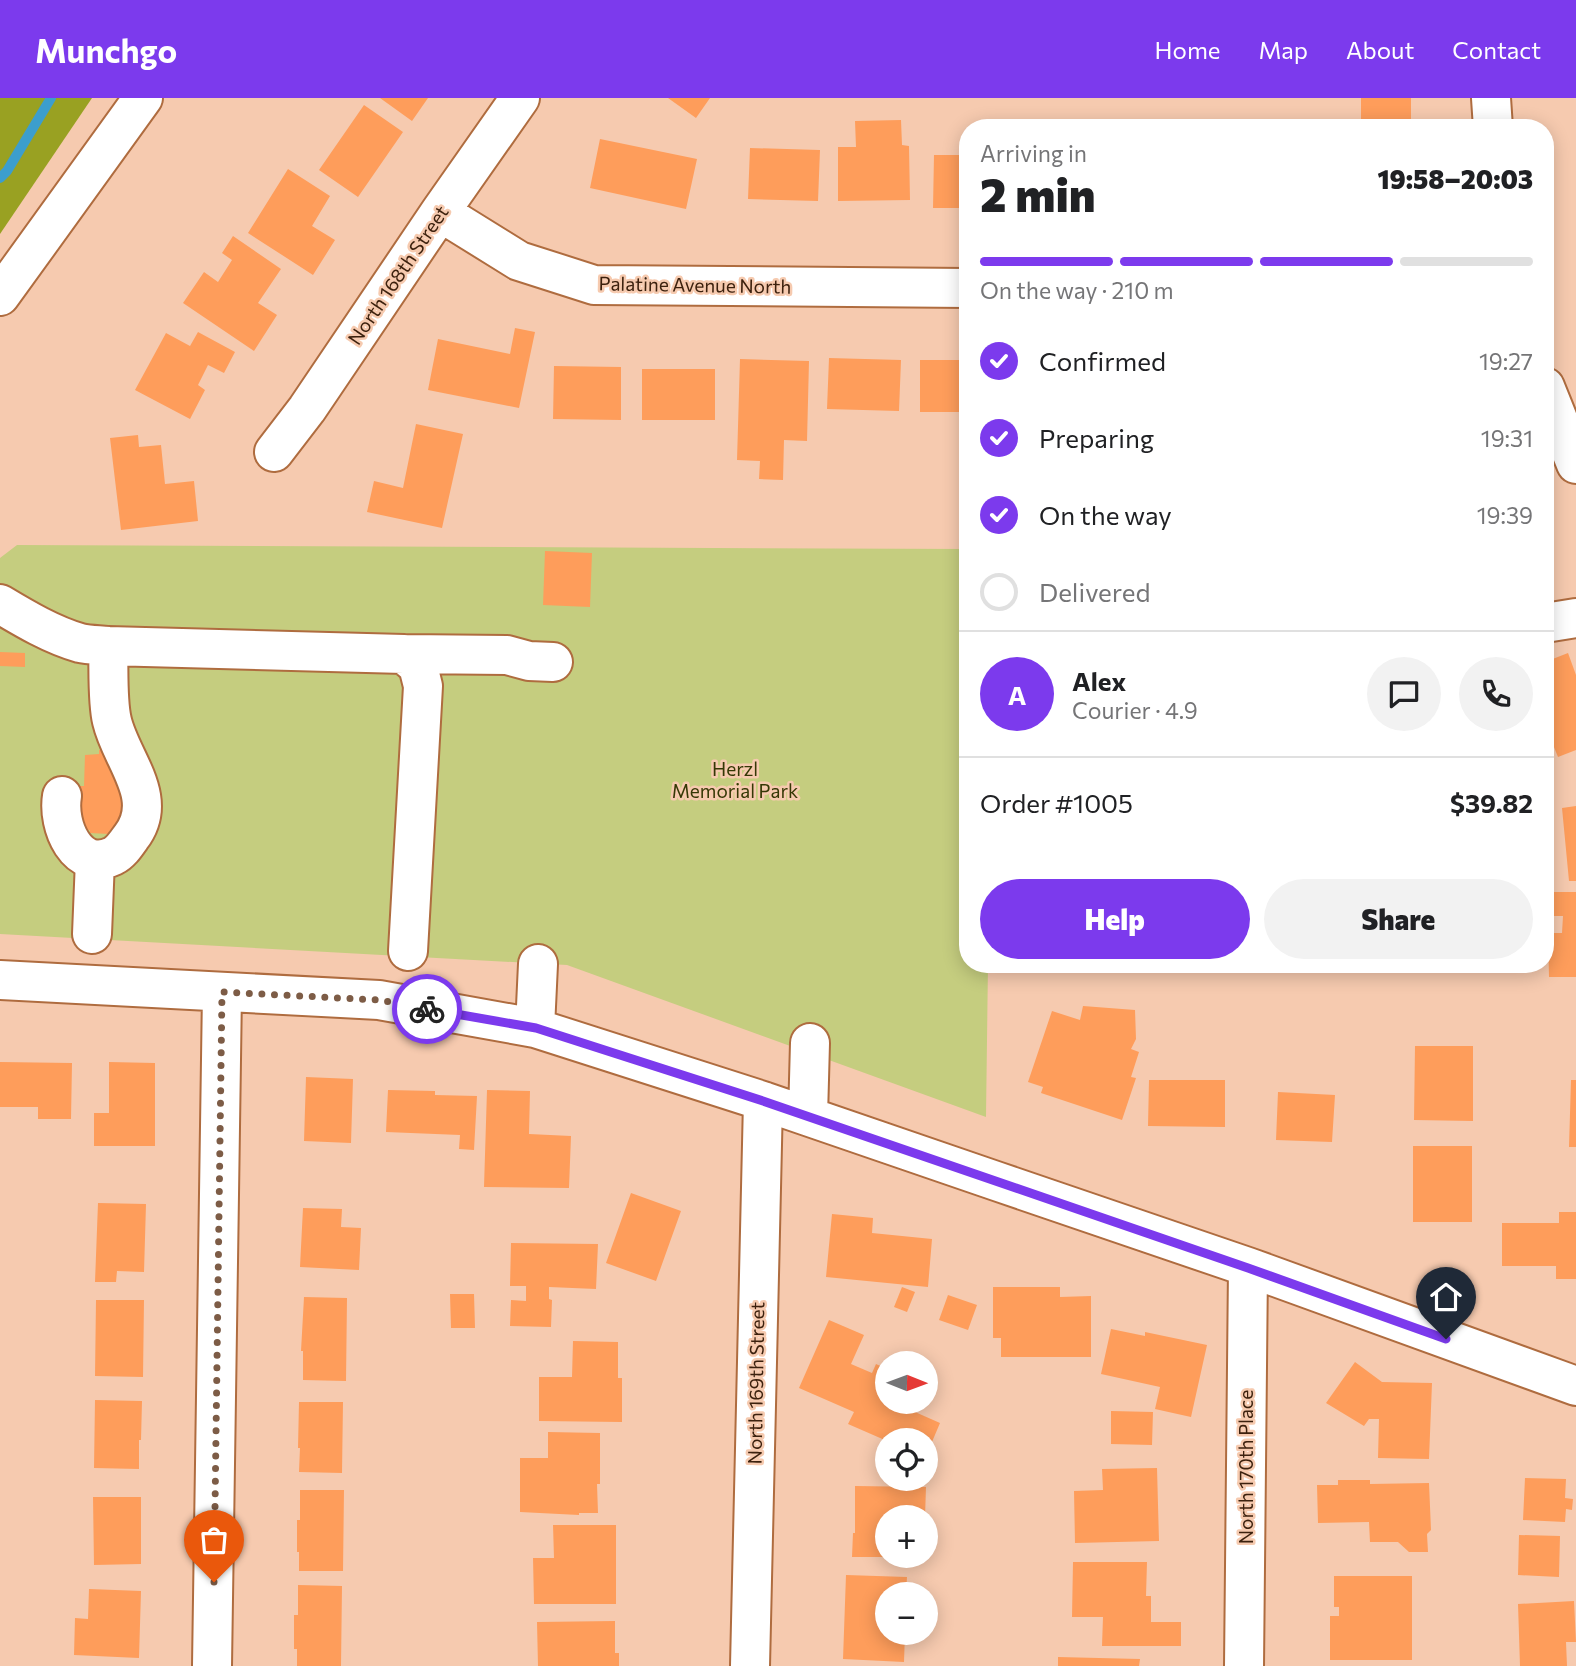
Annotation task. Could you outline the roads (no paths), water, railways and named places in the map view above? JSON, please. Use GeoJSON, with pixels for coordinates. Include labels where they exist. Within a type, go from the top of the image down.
{"type":"FeatureCollection","features":[{"type":"Feature","properties":{"kind":"street"},"geometry":{"type":"LineString","coordinates":[[0,296],[143,98]]}},
{"type":"Feature","properties":{"kind":"street","name":"North 168th Street"},"geometry":{"type":"LineString","coordinates":[[274,452],[307,409],[520,98]]}},
{"type":"Feature","properties":{"kind":"street"},"geometry":{"type":"LineString","coordinates":[[1491,98],[1492,119]]}},
{"type":"Feature","properties":{"kind":"street","name":"Palatine Avenue North"},"geometry":{"type":"LineString","coordinates":[[440,212],[519,261],[594,285],[959,288]]}},
{"type":"Feature","properties":{"kind":"street"},"geometry":{"type":"LineString","coordinates":[[1554,409],[1576,464]]}},
{"type":"Feature","properties":{"kind":"street"},"geometry":{"type":"LineString","coordinates":[[0,604],[60,635],[82,643],[108,646],[507,655],[529,661],[553,662]]}},
{"type":"Feature","properties":{"kind":"street"},"geometry":{"type":"LineString","coordinates":[[1554,622],[1576,618]]}},
{"type":"Feature","properties":{"kind":"street"},"geometry":{"type":"LineString","coordinates":[[62,796],[61,816],[69,841],[81,853],[95,860],[105,860],[119,853],[136,831],[143,805],[132,769],[117,741],[111,718],[108,646]]}},
{"type":"Feature","properties":{"kind":"street"},"geometry":{"type":"LineString","coordinates":[[404,654],[418,666],[423,686],[408,951]]}},
{"type":"Feature","properties":{"kind":"street"},"geometry":{"type":"LineString","coordinates":[[92,934],[95,860]]}},
{"type":"Feature","properties":{"kind":"street"},"geometry":{"type":"LineString","coordinates":[[536,1028],[538,964]]}},
{"type":"Feature","properties":{"kind":"street"},"geometry":{"type":"LineString","coordinates":[[0,980],[379,1000],[536,1028],[808,1116],[1248,1268],[1576,1386]]}},
{"type":"Feature","properties":{"kind":"street"},"geometry":{"type":"LineString","coordinates":[[212,1666],[222,992]]}},
{"type":"Feature","properties":{"kind":"street"},"geometry":{"type":"LineString","coordinates":[[808,1116],[810,1043]]}},
{"type":"Feature","properties":{"kind":"street","name":"North 169th Street"},"geometry":{"type":"LineString","coordinates":[[750,1666],[763,1101]]}},
{"type":"Feature","properties":{"kind":"street","name":"North 170th Place"},"geometry":{"type":"LineString","coordinates":[[1244,1666],[1248,1268]]}},
{"type":"Feature","properties":{"kind":"waterway"},"geometry":{"type":"LineString","coordinates":[[0,178],[7,171],[51,98]]}},
{"type":"Feature","properties":{"kind":"park label","name":"Herzl Memorial Park"},"geometry":{"type":"Point","coordinates":[735,780]}}]}
